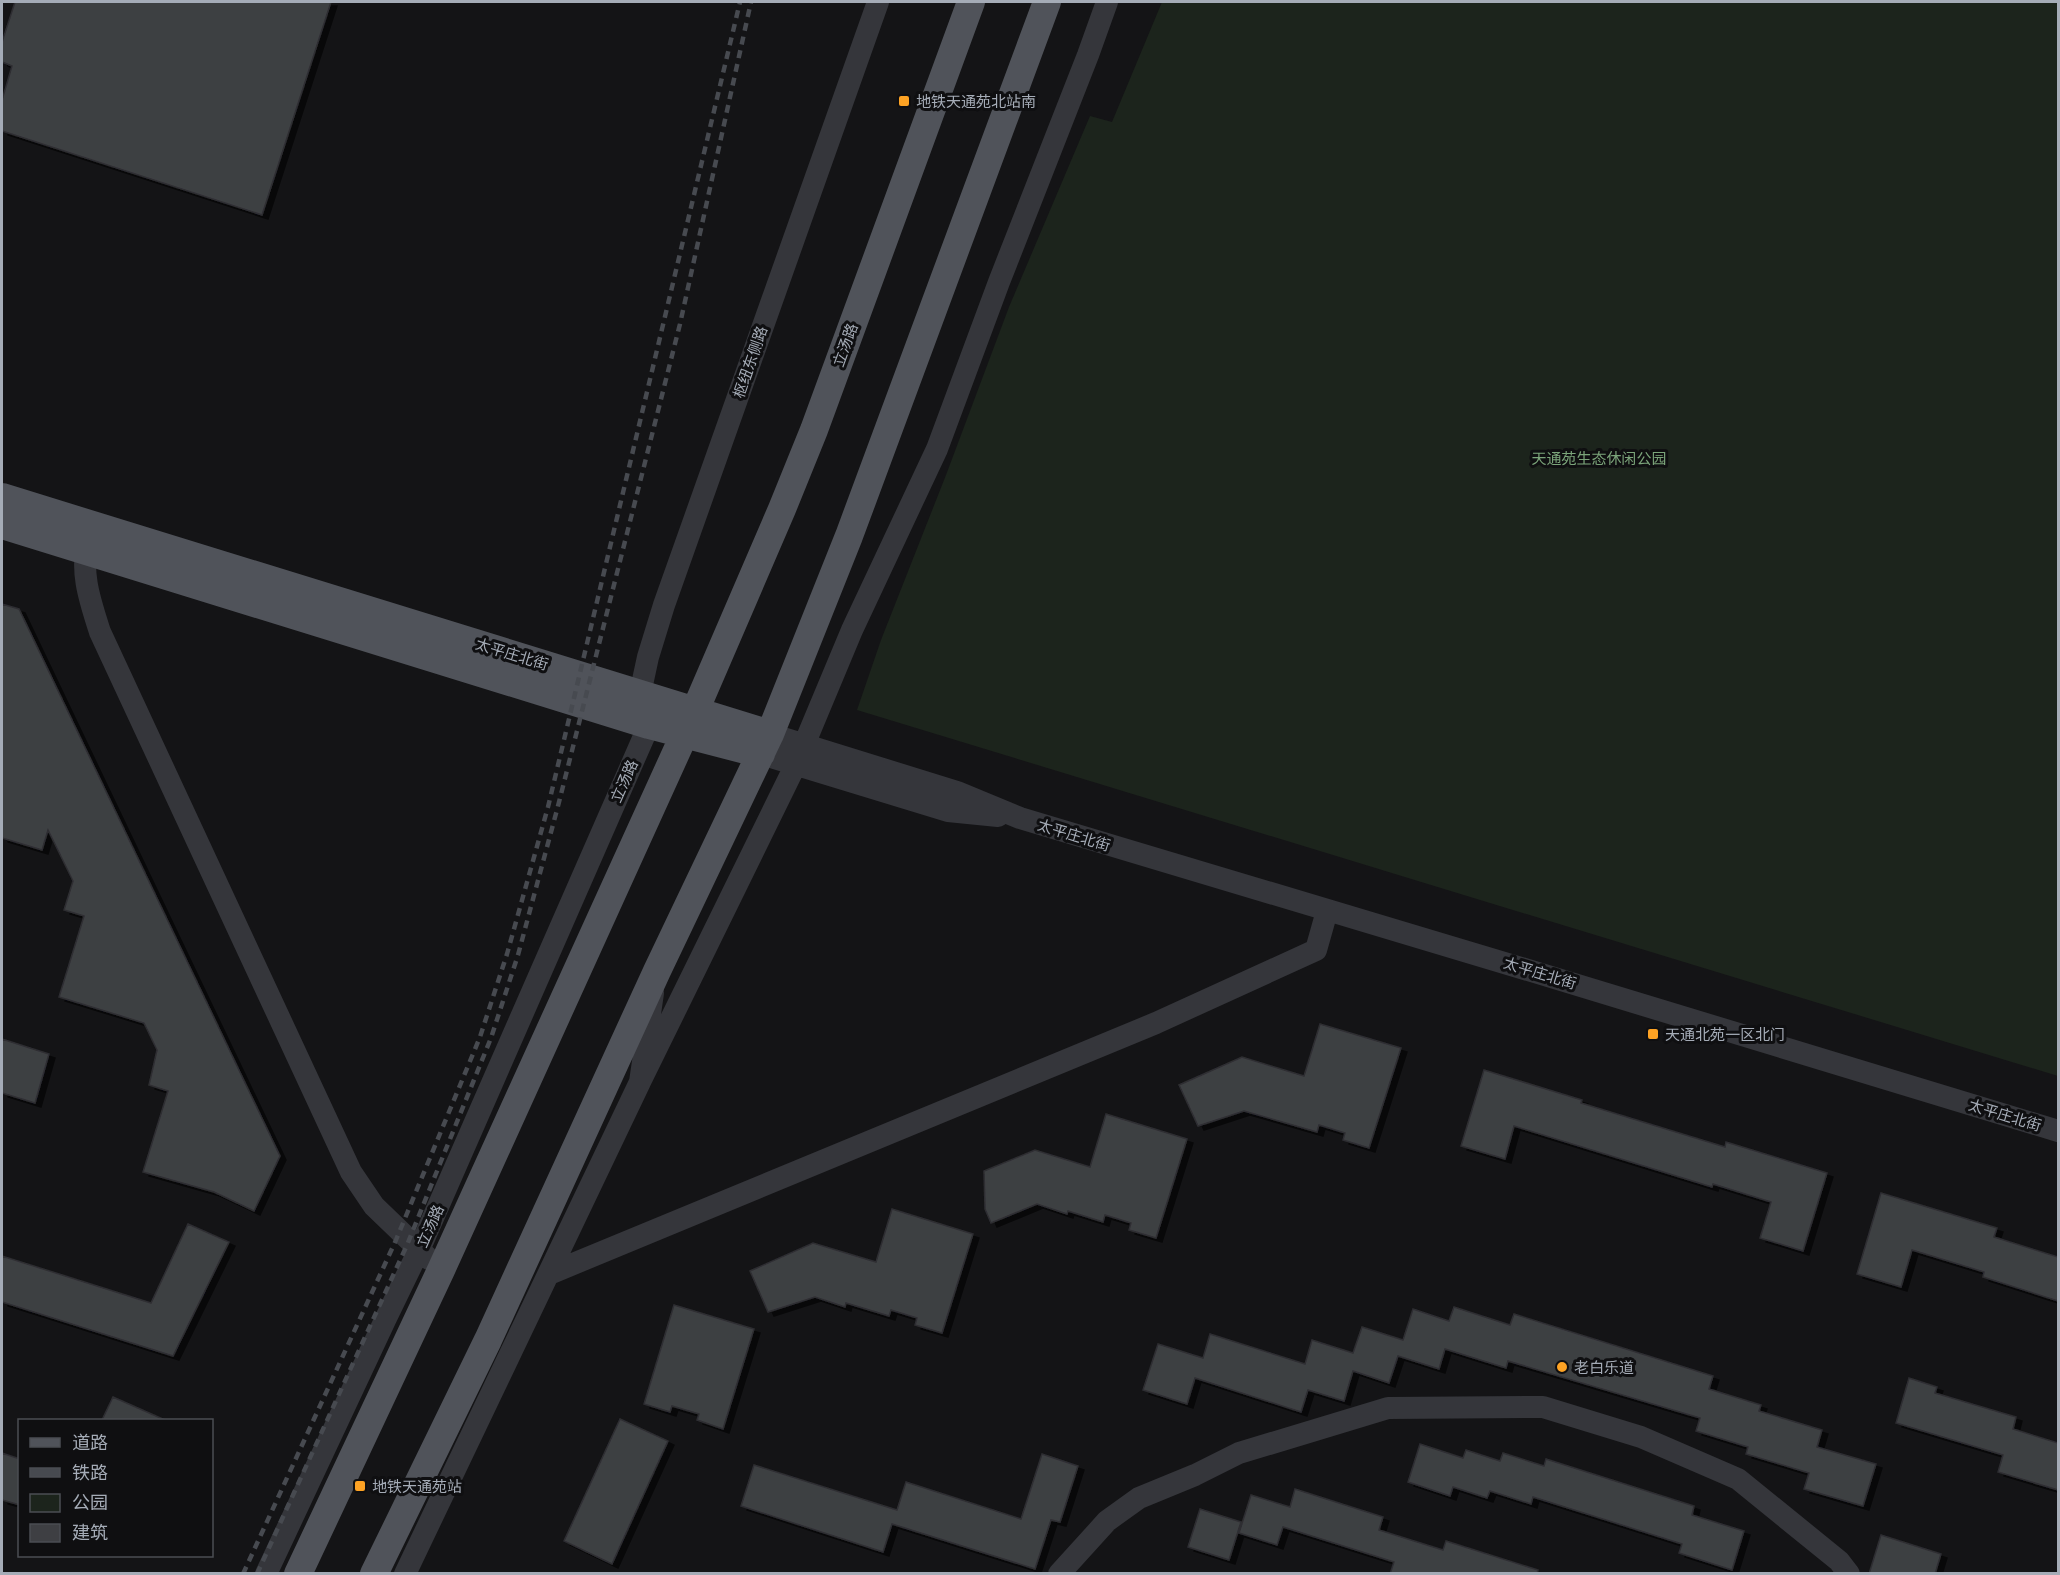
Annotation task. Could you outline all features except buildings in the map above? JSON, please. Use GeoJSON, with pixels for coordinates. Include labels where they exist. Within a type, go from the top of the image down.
{"type":"FeatureCollection","features":[{"type":"Feature","properties":{"kind":"main road","name":"立汤路"},"geometry":{"type":"LineString","coordinates":[[298,1574],[441,1270],[689,722],[777,520],[814,430],[971,2]]}},
{"type":"Feature","properties":{"kind":"main road"},"geometry":{"type":"LineString","coordinates":[[374,1574],[488,1340],[657,971],[765,744],[849,536],[1047,2]]}},
{"type":"Feature","properties":{"kind":"main road","name":"太平庄北街"},"geometry":{"type":"LineString","coordinates":[[2,497],[89,538],[649,726],[689,722]]}},
{"type":"Feature","properties":{"kind":"main road","name":"太平庄北街"},"geometry":{"type":"LineString","coordinates":[[2,525],[89,538],[640,694],[689,722],[765,744]]}},
{"type":"Feature","properties":{"kind":"street","name":"枢纽东侧路"},"geometry":{"type":"LineString","coordinates":[[649,726],[640,694],[648,657],[664,605],[878,2]]}},
{"type":"Feature","properties":{"kind":"street"},"geometry":{"type":"LineString","coordinates":[[405,1574],[640,1082],[800,755],[852,630],[937,449],[1107,2]]}},
{"type":"Feature","properties":{"kind":"street"},"geometry":{"type":"LineString","coordinates":[[89,538],[87,592],[100,632],[351,1172],[374,1206],[441,1270]]}},
{"type":"Feature","properties":{"kind":"street","name":"立汤路"},"geometry":{"type":"LineString","coordinates":[[266,1574],[419,1250],[649,726]]}},
{"type":"Feature","properties":{"kind":"street","name":"太平庄北街"},"geometry":{"type":"LineString","coordinates":[[765,744],[948,811],[1020,818],[2058,1131]]}},
{"type":"Feature","properties":{"kind":"street"},"geometry":{"type":"LineString","coordinates":[[549,1274],[1156,1023],[1316,951],[1327,911]]}},
{"type":"Feature","properties":{"kind":"street"},"geometry":{"type":"LineString","coordinates":[[640,1082],[657,971]]}},
{"type":"Feature","properties":{"kind":"street"},"geometry":{"type":"LineString","coordinates":[[1059,1574],[1107,1521],[1139,1498],[1195,1475],[1239,1452],[1388,1408],[1543,1407],[1641,1437],[1738,1479],[1839,1562],[1849,1574]]}},
{"type":"Feature","properties":{"kind":"green space","name":"天通苑生态休闲公园"},"geometry":{"type":"Polygon","coordinates":[[[1162,2],[2058,2],[2058,1076],[857,710],[881,640],[1009,307],[1090,116],[1112,122],[1162,2]]]}},
{"type":"Feature","properties":{"kind":"railway"},"geometry":{"type":"LineString","coordinates":[[243,1574],[396,1240],[480,1037],[507,954],[548,807],[740,2]]}},
{"type":"Feature","properties":{"kind":"railway"},"geometry":{"type":"LineString","coordinates":[[257,1574],[407,1245],[491,1038],[518,955],[680,324],[751,2]]}},
{"type":"Feature","properties":{"kind":"place","name":"地铁天通苑北站南"},"geometry":{"type":"Point","coordinates":[904,101]}},
{"type":"Feature","properties":{"kind":"place","name":"天通北苑一区北门"},"geometry":{"type":"Point","coordinates":[1653,1034]}},
{"type":"Feature","properties":{"kind":"place","name":"老白乐道"},"geometry":{"type":"Point","coordinates":[1562,1367]}},
{"type":"Feature","properties":{"kind":"place","name":"地铁天通苑站"},"geometry":{"type":"Point","coordinates":[360,1486]}}]}
